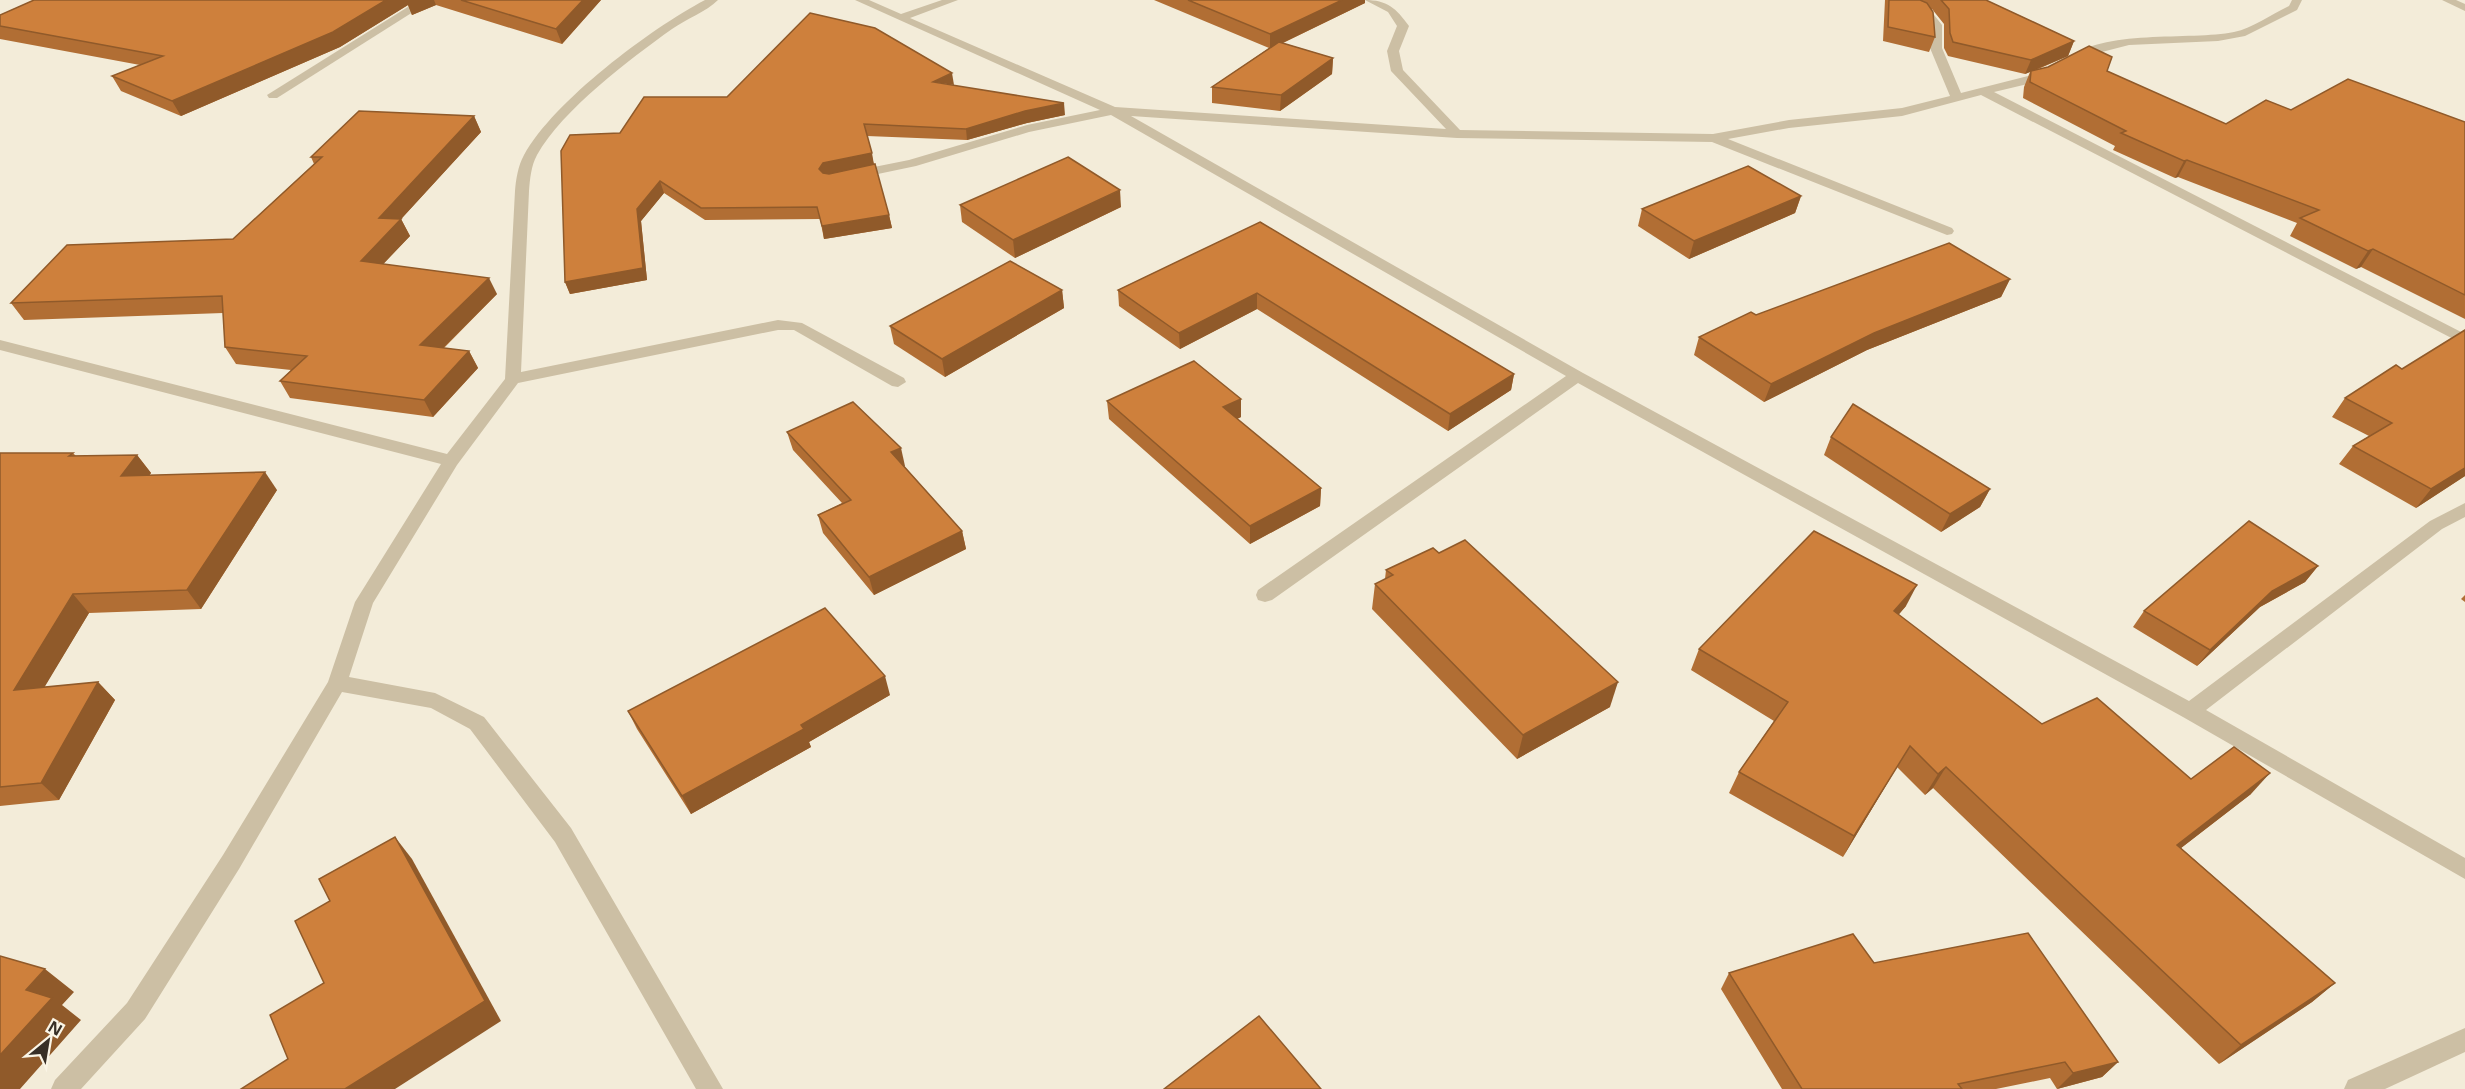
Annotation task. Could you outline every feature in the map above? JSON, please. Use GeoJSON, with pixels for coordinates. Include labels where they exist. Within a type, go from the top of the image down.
{"type":"FeatureCollection","features":[{"type":"Feature","properties":{"kind":"street"},"geometry":{"type":"LineString","coordinates":[[273,95],[427,0]]}},
{"type":"Feature","properties":{"kind":"street"},"geometry":{"type":"LineString","coordinates":[[64,1089],[136,1011],[231,862],[337,683],[364,602],[451,461],[513,379],[520,203],[523,179],[532,154],[560,117],[603,79],[669,24],[713,0]]}},
{"type":"Feature","properties":{"kind":"street"},"geometry":{"type":"LineString","coordinates":[[860,0],[1113,111],[1577,376],[2190,711],[2465,869]]}},
{"type":"Feature","properties":{"kind":"street"},"geometry":{"type":"LineString","coordinates":[[902,17],[953,0]]}},
{"type":"Feature","properties":{"kind":"street"},"geometry":{"type":"LineString","coordinates":[[1370,0],[1392,10],[1403,26],[1393,51],[1397,71],[1457,134]]}},
{"type":"Feature","properties":{"kind":"street"},"geometry":{"type":"LineString","coordinates":[[1892,0],[1927,13],[1936,25],[1936,48],[1957,99]]}},
{"type":"Feature","properties":{"kind":"street"},"geometry":{"type":"LineString","coordinates":[[843,178],[911,163],[1045,125],[1113,111],[1457,134],[1713,138],[1789,124],[1902,112],[2036,78],[2094,50],[2129,42],[2218,38],[2241,34],[2293,8],[2296,0]]}},
{"type":"Feature","properties":{"kind":"street"},"geometry":{"type":"LineString","coordinates":[[2447,0],[2465,8]]}},
{"type":"Feature","properties":{"kind":"street"},"geometry":{"type":"LineString","coordinates":[[1984,92],[2465,340]]}},
{"type":"Feature","properties":{"kind":"street"},"geometry":{"type":"LineString","coordinates":[[1713,138],[1947,231]]}},
{"type":"Feature","properties":{"kind":"street"},"geometry":{"type":"LineString","coordinates":[[513,379],[777,325],[797,326],[898,382]]}},
{"type":"Feature","properties":{"kind":"street"},"geometry":{"type":"LineString","coordinates":[[0,345],[451,461]]}},
{"type":"Feature","properties":{"kind":"street"},"geometry":{"type":"LineString","coordinates":[[1265,595],[1577,376]]}},
{"type":"Feature","properties":{"kind":"street"},"geometry":{"type":"LineString","coordinates":[[2190,711],[2436,525],[2465,509]]}},
{"type":"Feature","properties":{"kind":"street"},"geometry":{"type":"LineString","coordinates":[[337,683],[435,701],[477,723],[563,835],[710,1089]]}},
{"type":"Feature","properties":{"kind":"street"},"geometry":{"type":"LineString","coordinates":[[2357,1089],[2465,1040]]}},
{"type":"Feature","properties":{"kind":"building"},"geometry":{"type":"Polygon","coordinates":[[[34,0],[386,0],[333,32],[172,101],[112,76],[163,56],[0,26],[0,15],[34,0]]]}},
{"type":"Feature","properties":{"kind":"building"},"geometry":{"type":"Polygon","coordinates":[[[461,0],[583,0],[556,29],[461,0]]]}},
{"type":"Feature","properties":{"kind":"building"},"geometry":{"type":"Polygon","coordinates":[[[1188,0],[1342,0],[1270,34],[1188,0]]]}},
{"type":"Feature","properties":{"kind":"building"},"geometry":{"type":"Polygon","coordinates":[[[1889,0],[1920,0],[1927,3],[1933,12],[1935,37],[1888,27],[1889,0]]]}},
{"type":"Feature","properties":{"kind":"building"},"geometry":{"type":"Polygon","coordinates":[[[1941,0],[1986,0],[2074,41],[2031,60],[1953,42],[1950,33],[1949,9],[1941,0]]]}},
{"type":"Feature","properties":{"kind":"building"},"geometry":{"type":"Polygon","coordinates":[[[810,13],[875,28],[952,73],[933,82],[1064,103],[1025,111],[966,129],[864,124],[872,153],[823,163],[819,169],[829,174],[875,164],[889,215],[822,226],[817,207],[701,208],[660,181],[637,209],[643,268],[565,282],[561,151],[570,135],[620,133],[644,97],[727,97],[810,13]]]}},
{"type":"Feature","properties":{"kind":"building"},"geometry":{"type":"Polygon","coordinates":[[[1279,42],[1333,58],[1281,95],[1212,87],[1279,42]]]}},
{"type":"Feature","properties":{"kind":"building"},"geometry":{"type":"Polygon","coordinates":[[[2089,46],[2112,57],[2107,71],[2226,124],[2266,100],[2291,110],[2348,79],[2465,122],[2465,295],[2373,249],[2368,251],[2300,218],[2319,210],[2187,160],[2184,161],[2121,133],[2126,131],[2030,82],[2031,71],[2048,67],[2089,46]]]}},
{"type":"Feature","properties":{"kind":"building"},"geometry":{"type":"Polygon","coordinates":[[[359,111],[474,116],[379,218],[401,219],[361,261],[489,278],[420,345],[469,351],[424,400],[280,381],[307,356],[225,347],[222,296],[11,303],[67,245],[233,239],[322,157],[311,157],[359,111]]]}},
{"type":"Feature","properties":{"kind":"building"},"geometry":{"type":"Polygon","coordinates":[[[1068,157],[1120,190],[1013,240],[960,205],[1068,157]]]}},
{"type":"Feature","properties":{"kind":"building"},"geometry":{"type":"Polygon","coordinates":[[[1748,166],[1801,196],[1694,241],[1642,209],[1748,166]]]}},
{"type":"Feature","properties":{"kind":"building"},"geometry":{"type":"Polygon","coordinates":[[[1260,222],[1514,374],[1450,414],[1257,293],[1179,333],[1118,290],[1260,222]]]}},
{"type":"Feature","properties":{"kind":"building"},"geometry":{"type":"Polygon","coordinates":[[[1949,243],[2010,279],[1874,333],[1771,384],[1699,337],[1751,312],[1756,315],[1949,243]]]}},
{"type":"Feature","properties":{"kind":"building"},"geometry":{"type":"Polygon","coordinates":[[[1010,261],[1062,290],[942,359],[890,326],[1010,261]]]}},
{"type":"Feature","properties":{"kind":"building"},"geometry":{"type":"Polygon","coordinates":[[[2465,330],[2465,468],[2431,489],[2353,446],[2392,423],[2345,398],[2396,365],[2402,369],[2465,330]]]}},
{"type":"Feature","properties":{"kind":"building"},"geometry":{"type":"Polygon","coordinates":[[[1194,361],[1241,399],[1223,407],[1321,488],[1250,526],[1107,401],[1194,361]]]}},
{"type":"Feature","properties":{"kind":"building"},"geometry":{"type":"Polygon","coordinates":[[[853,402],[901,448],[891,452],[962,531],[869,577],[818,515],[851,500],[787,432],[853,402]]]}},
{"type":"Feature","properties":{"kind":"building"},"geometry":{"type":"Polygon","coordinates":[[[1853,404],[1990,489],[1950,514],[1831,437],[1853,404]]]}},
{"type":"Feature","properties":{"kind":"building"},"geometry":{"type":"Polygon","coordinates":[[[0,453],[73,453],[69,456],[137,455],[121,476],[265,472],[187,590],[73,594],[14,690],[98,682],[41,783],[0,787],[0,453]]]}},
{"type":"Feature","properties":{"kind":"building"},"geometry":{"type":"Polygon","coordinates":[[[2249,521],[2318,566],[2272,591],[2210,650],[2144,611],[2249,521]]]}},
{"type":"Feature","properties":{"kind":"building"},"geometry":{"type":"Polygon","coordinates":[[[1814,531],[1917,585],[1894,611],[2042,724],[2097,698],[2191,779],[2234,747],[2270,773],[2177,845],[2335,983],[2241,1045],[1946,767],[1938,774],[1910,746],[1854,836],[1739,772],[1788,702],[1699,649],[1814,531]]]}},
{"type":"Feature","properties":{"kind":"building"},"geometry":{"type":"Polygon","coordinates":[[[1465,540],[1618,682],[1523,735],[1375,584],[1393,575],[1386,570],[1433,548],[1439,553],[1465,540]]]}},
{"type":"Feature","properties":{"kind":"building"},"geometry":{"type":"Polygon","coordinates":[[[825,608],[885,676],[801,725],[804,729],[682,796],[628,711],[825,608]]]}},
{"type":"Feature","properties":{"kind":"building"},"geometry":{"type":"Polygon","coordinates":[[[395,837],[485,1001],[345,1089],[241,1089],[288,1059],[270,1015],[324,983],[295,921],[330,901],[319,879],[395,837]]]}},
{"type":"Feature","properties":{"kind":"building"},"geometry":{"type":"Polygon","coordinates":[[[2028,933],[2118,1062],[2073,1073],[2065,1062],[1958,1084],[1962,1089],[1802,1089],[1729,973],[1853,934],[1874,963],[2028,933]]]}},
{"type":"Feature","properties":{"kind":"building"},"geometry":{"type":"Polygon","coordinates":[[[0,956],[45,969],[26,990],[52,998],[0,1055],[0,956]]]}},
{"type":"Feature","properties":{"kind":"building"},"geometry":{"type":"Polygon","coordinates":[[[1259,1016],[1321,1089],[1164,1089],[1259,1016]]]}}]}
